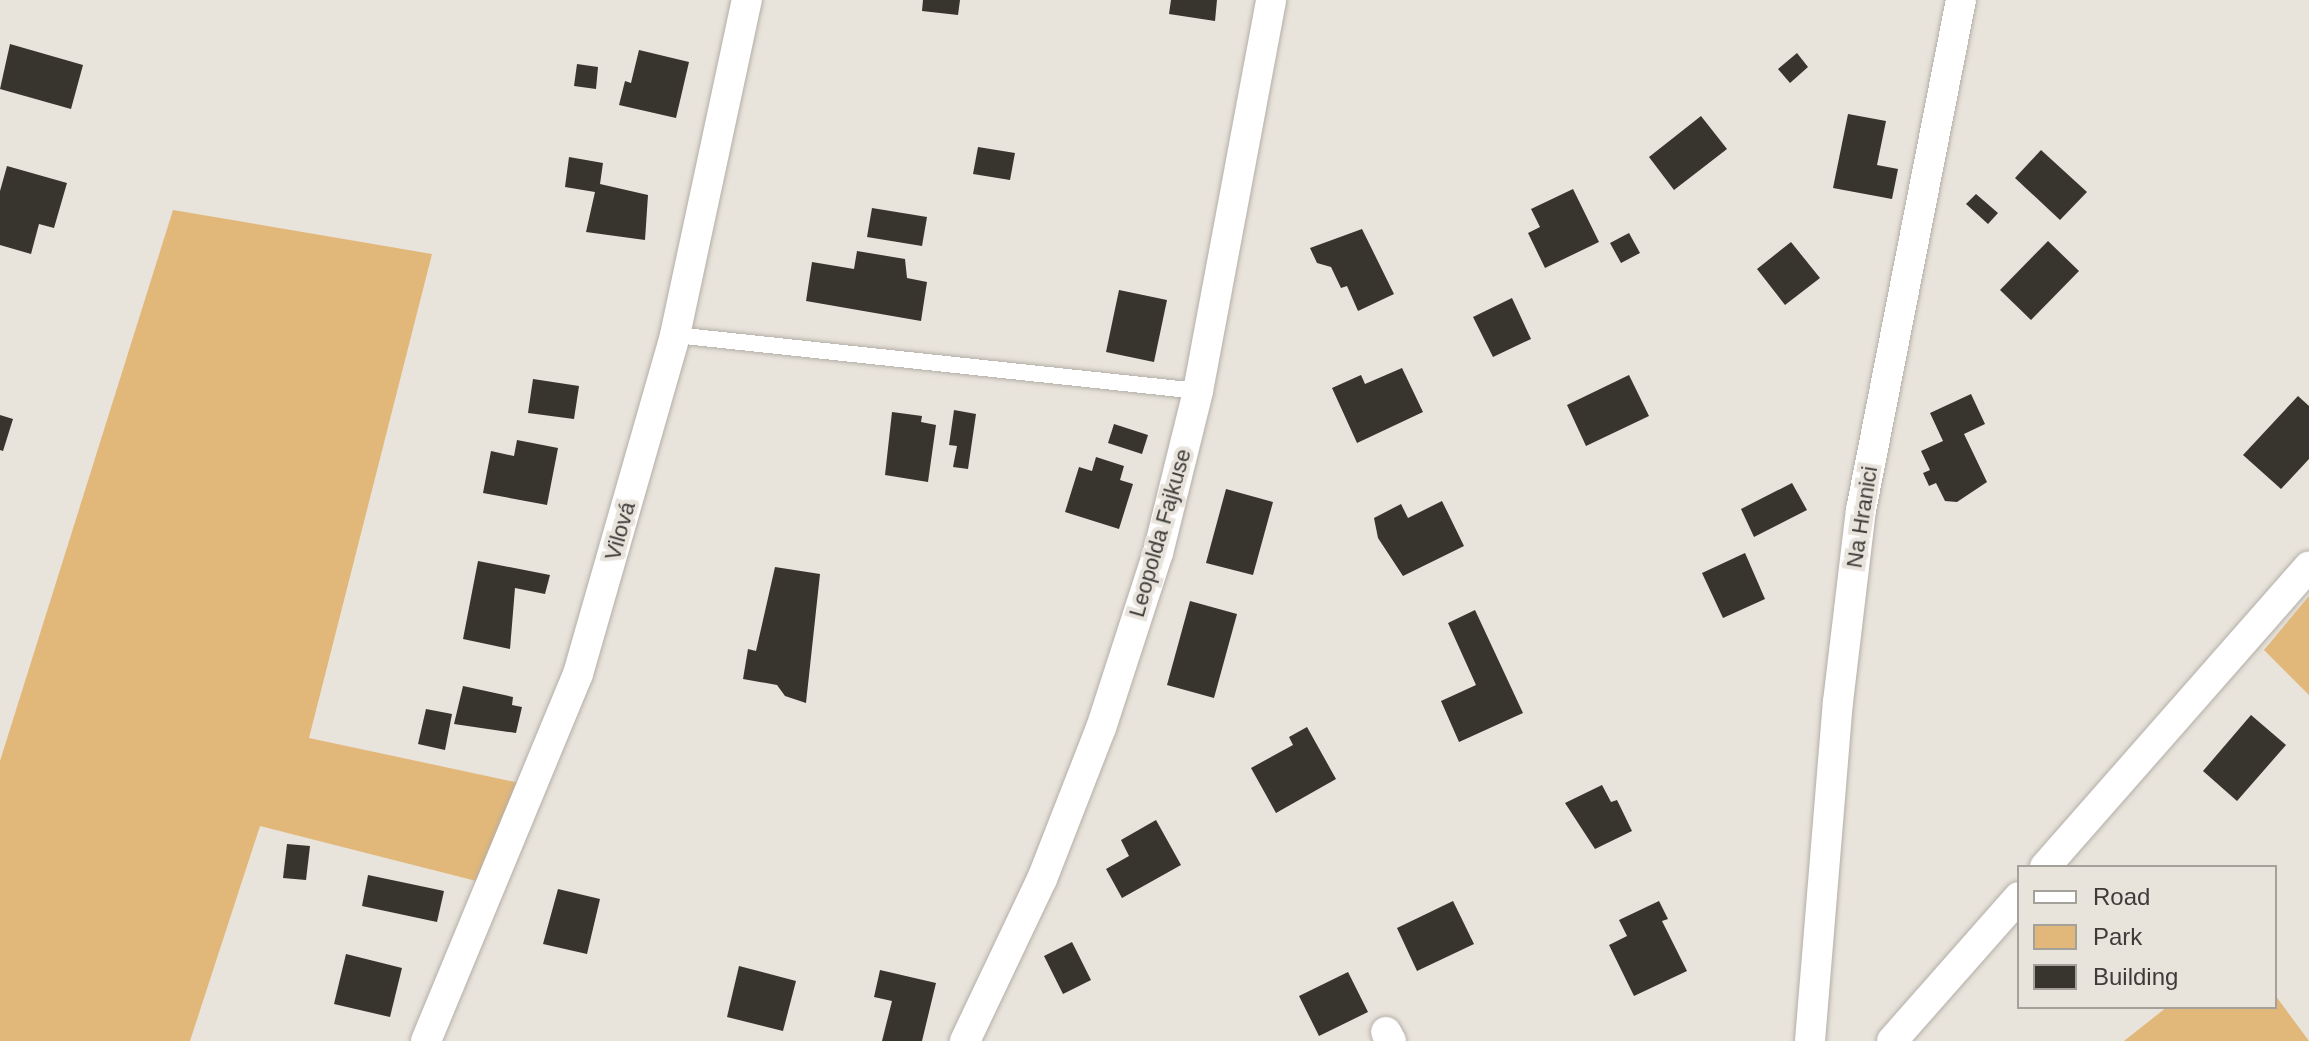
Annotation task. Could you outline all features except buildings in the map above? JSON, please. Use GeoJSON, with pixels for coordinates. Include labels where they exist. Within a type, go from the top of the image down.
{"type":"FeatureCollection","features":[{"type":"Feature","properties":{"kind":"street","name":"Vilová"},"geometry":{"type":"LineString","coordinates":[[426,1041],[578,674],[675,335],[747,0]]}},
{"type":"Feature","properties":{"kind":"street","name":"Leopolda Fajkuse"},"geometry":{"type":"LineString","coordinates":[[965,1041],[1042,879],[1101,728],[1158,553],[1198,391],[1271,0]]}},
{"type":"Feature","properties":{"kind":"street","name":"Na Hranici"},"geometry":{"type":"LineString","coordinates":[[1810,1041],[1838,702],[1861,510],[1961,0]]}},
{"type":"Feature","properties":{"kind":"street"},"geometry":{"type":"LineString","coordinates":[[2047,865],[2309,567]]}},
{"type":"Feature","properties":{"kind":"street"},"geometry":{"type":"LineString","coordinates":[[1892,1041],[2017,899]]}},
{"type":"Feature","properties":{"kind":"lane"},"geometry":{"type":"LineString","coordinates":[[675,335],[1198,391]]}},
{"type":"Feature","properties":{"kind":"green space"},"geometry":{"type":"Polygon","coordinates":[[[173,210],[432,254],[309,738],[534,786],[492,885],[260,826],[190,1041],[0,1041],[0,761],[173,210]]]}},
{"type":"Feature","properties":{"kind":"green space"},"geometry":{"type":"Polygon","coordinates":[[[2309,596],[2309,695],[2264,650],[2309,596]]]}},
{"type":"Feature","properties":{"kind":"green space"},"geometry":{"type":"Polygon","coordinates":[[[2277,998],[2309,1041],[2124,1041],[2164,1009],[2277,1009],[2277,998]]]}}]}
